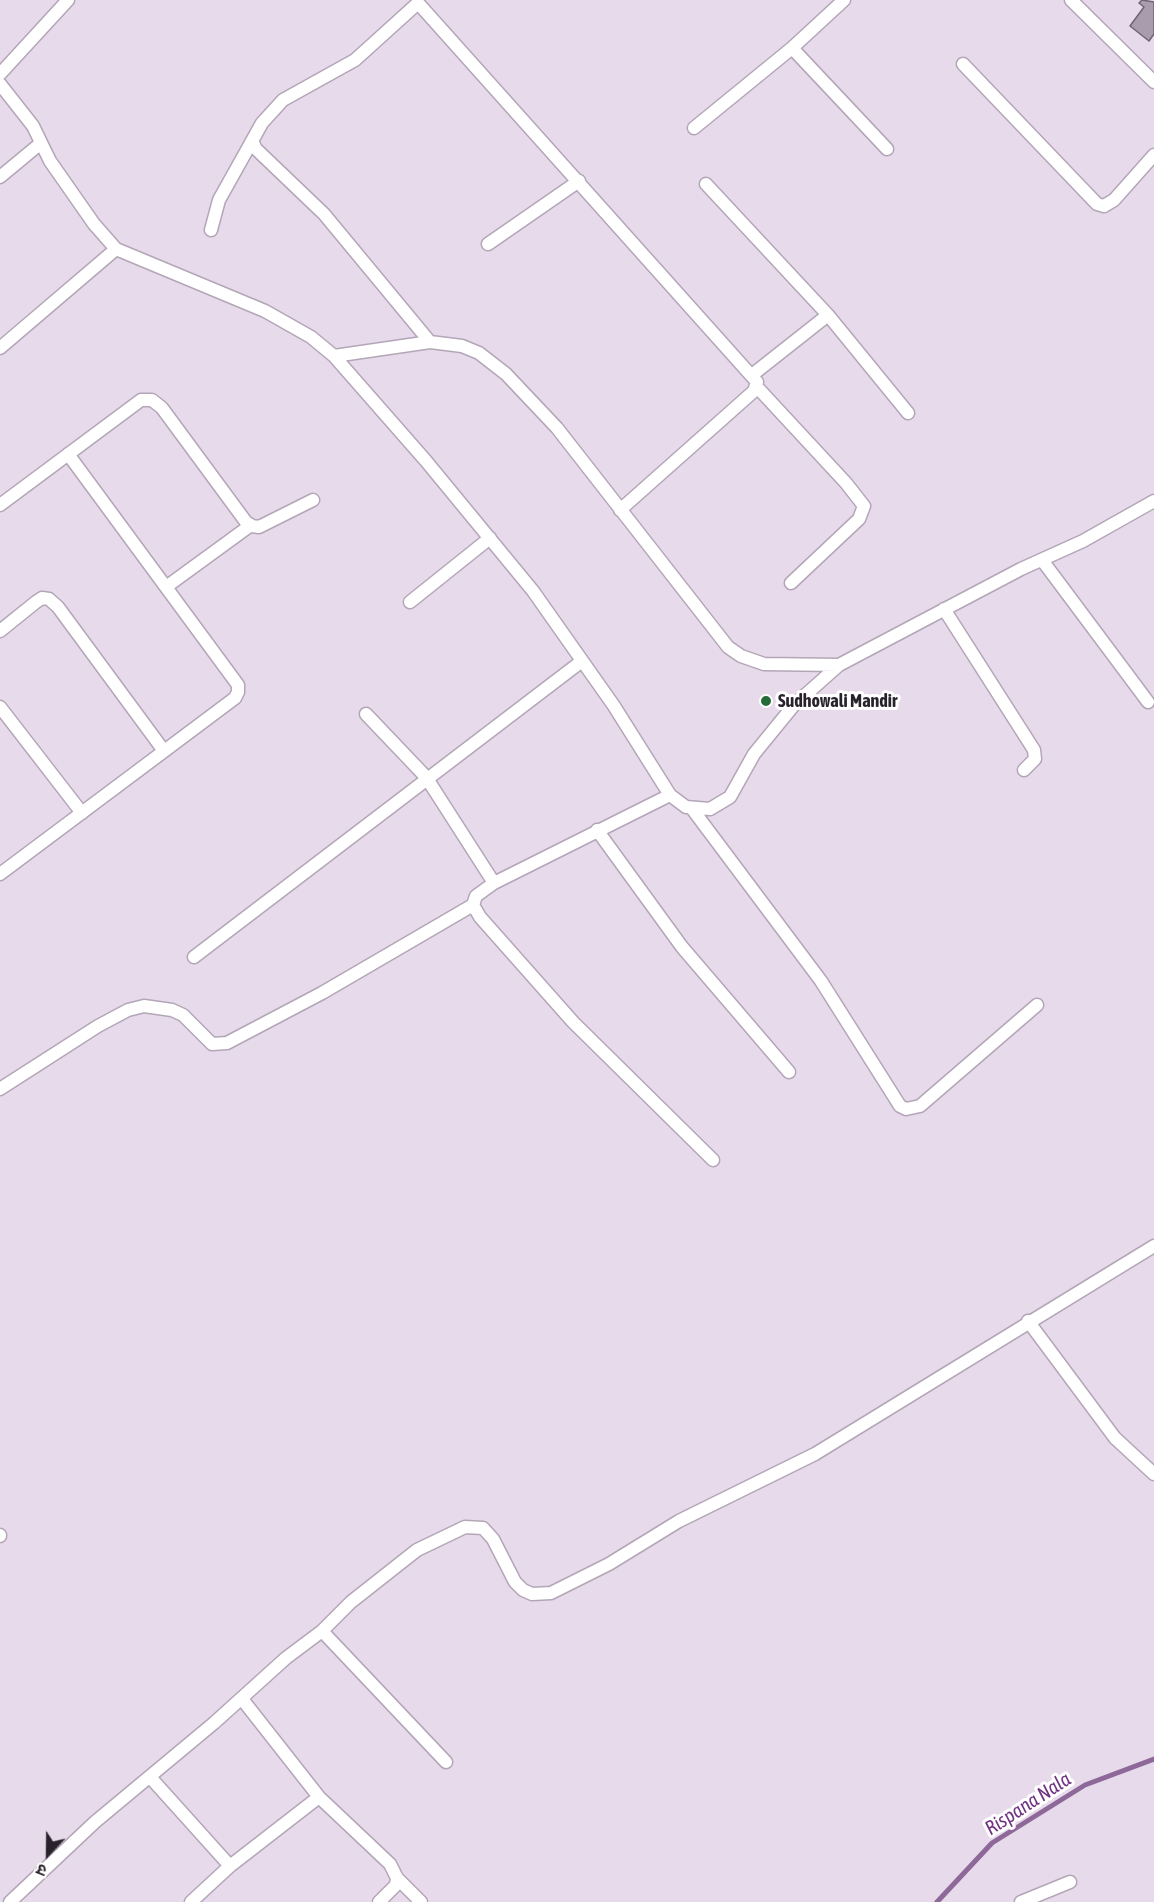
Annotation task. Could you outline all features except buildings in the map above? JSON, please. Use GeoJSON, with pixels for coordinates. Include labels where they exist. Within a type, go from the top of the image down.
{"type":"FeatureCollection","features":[{"type":"Feature","properties":{"kind":"street"},"geometry":{"type":"LineString","coordinates":[[0,74],[68,0]]}},
{"type":"Feature","properties":{"kind":"street"},"geometry":{"type":"LineString","coordinates":[[694,128],[792,48],[844,0]]}},
{"type":"Feature","properties":{"kind":"street"},"geometry":{"type":"LineString","coordinates":[[1071,0],[1154,82]]}},
{"type":"Feature","properties":{"kind":"street"},"geometry":{"type":"LineString","coordinates":[[211,230],[219,200],[262,123],[283,100],[355,60],[416,2],[579,181],[838,474],[864,507],[859,519],[791,583]]}},
{"type":"Feature","properties":{"kind":"street"},"geometry":{"type":"LineString","coordinates":[[792,48],[887,149]]}},
{"type":"Feature","properties":{"kind":"street"},"geometry":{"type":"LineString","coordinates":[[963,64],[1097,204],[1104,207],[1114,200],[1154,155]]}},
{"type":"Feature","properties":{"kind":"street"},"geometry":{"type":"LineString","coordinates":[[0,84],[33,126],[41,143],[94,224],[116,249],[265,311],[311,337],[334,356],[533,591],[626,724],[670,795],[693,810],[821,981],[900,1106],[906,1109],[920,1106],[1037,1005]]}},
{"type":"Feature","properties":{"kind":"street"},"geometry":{"type":"LineString","coordinates":[[252,141],[256,149],[324,213],[430,342]]}},
{"type":"Feature","properties":{"kind":"street"},"geometry":{"type":"LineString","coordinates":[[0,177],[41,143]]}},
{"type":"Feature","properties":{"kind":"street"},"geometry":{"type":"LineString","coordinates":[[488,244],[579,181]]}},
{"type":"Feature","properties":{"kind":"street"},"geometry":{"type":"LineString","coordinates":[[706,184],[828,315],[908,413]]}},
{"type":"Feature","properties":{"kind":"street"},"geometry":{"type":"LineString","coordinates":[[0,348],[116,249]]}},
{"type":"Feature","properties":{"kind":"street"},"geometry":{"type":"LineString","coordinates":[[620,510],[828,315]]}},
{"type":"Feature","properties":{"kind":"street"},"geometry":{"type":"LineString","coordinates":[[334,356],[430,342],[462,346],[479,353],[507,374],[557,428],[723,642],[752,662],[783,666],[839,665]]}},
{"type":"Feature","properties":{"kind":"street"},"geometry":{"type":"LineString","coordinates":[[0,505],[141,400],[152,400],[162,408],[246,522],[251,525],[259,527],[313,500]]}},
{"type":"Feature","properties":{"kind":"street"},"geometry":{"type":"LineString","coordinates":[[0,874],[235,698],[238,692],[238,685],[68,454]]}},
{"type":"Feature","properties":{"kind":"street"},"geometry":{"type":"LineString","coordinates":[[693,810],[710,809],[730,797],[754,754],[788,713],[839,665],[944,609],[1083,541],[1154,501]]}},
{"type":"Feature","properties":{"kind":"street"},"geometry":{"type":"LineString","coordinates":[[166,587],[251,525]]}},
{"type":"Feature","properties":{"kind":"street"},"geometry":{"type":"LineString","coordinates":[[410,602],[490,538]]}},
{"type":"Feature","properties":{"kind":"street"},"geometry":{"type":"LineString","coordinates":[[1042,560],[1148,702]]}},
{"type":"Feature","properties":{"kind":"street"},"geometry":{"type":"LineString","coordinates":[[0,631],[42,598],[49,599],[58,607],[165,751]]}},
{"type":"Feature","properties":{"kind":"street"},"geometry":{"type":"LineString","coordinates":[[944,609],[1034,750],[1034,761],[1024,770]]}},
{"type":"Feature","properties":{"kind":"street"},"geometry":{"type":"LineString","coordinates":[[194,957],[426,777],[582,661]]}},
{"type":"Feature","properties":{"kind":"street"},"geometry":{"type":"LineString","coordinates":[[0,707],[82,813]]}},
{"type":"Feature","properties":{"kind":"street"},"geometry":{"type":"LineString","coordinates":[[366,714],[426,777],[494,883]]}},
{"type":"Feature","properties":{"kind":"street"},"geometry":{"type":"LineString","coordinates":[[0,1089],[98,1026],[128,1010],[144,1006],[172,1010],[183,1015],[212,1044],[227,1043],[322,993],[473,905],[476,896],[494,883],[670,795]]}},
{"type":"Feature","properties":{"kind":"street"},"geometry":{"type":"LineString","coordinates":[[597,830],[687,954],[789,1072]]}},
{"type":"Feature","properties":{"kind":"street"},"geometry":{"type":"LineString","coordinates":[[473,905],[480,917],[573,1022],[713,1160]]}},
{"type":"Feature","properties":{"kind":"street"},"geometry":{"type":"LineString","coordinates":[[10,1902],[94,1822],[150,1778],[286,1658],[322,1630],[351,1602],[417,1550],[465,1527],[483,1528],[488,1532],[515,1582],[523,1590],[532,1594],[551,1593],[609,1564],[679,1521],[815,1454],[1154,1246]]}},
{"type":"Feature","properties":{"kind":"street"},"geometry":{"type":"LineString","coordinates":[[1028,1322],[1115,1438],[1154,1474]]}},
{"type":"Feature","properties":{"kind":"street"},"geometry":{"type":"LineString","coordinates":[[322,1630],[446,1762]]}},
{"type":"Feature","properties":{"kind":"street"},"geometry":{"type":"LineString","coordinates":[[242,1699],[319,1797],[390,1863],[397,1878],[421,1902]]}},
{"type":"Feature","properties":{"kind":"street"},"geometry":{"type":"LineString","coordinates":[[150,1778],[230,1866]]}},
{"type":"Feature","properties":{"kind":"street"},"geometry":{"type":"LineString","coordinates":[[191,1902],[230,1866],[319,1797]]}},
{"type":"Feature","properties":{"kind":"street"},"geometry":{"type":"LineString","coordinates":[[379,1902],[394,1889],[397,1878]]}},
{"type":"Feature","properties":{"kind":"street"},"geometry":{"type":"LineString","coordinates":[[1021,1902],[1070,1882]]}},
{"type":"Feature","properties":{"kind":"waterway","name":"Rispana Nala"},"geometry":{"type":"LineString","coordinates":[[937,1902],[992,1843],[1085,1785],[1154,1759]]}},
{"type":"Feature","properties":{"kind":"place","name":"Sudhowali Mandir"},"geometry":{"type":"Point","coordinates":[766,701]}}]}
